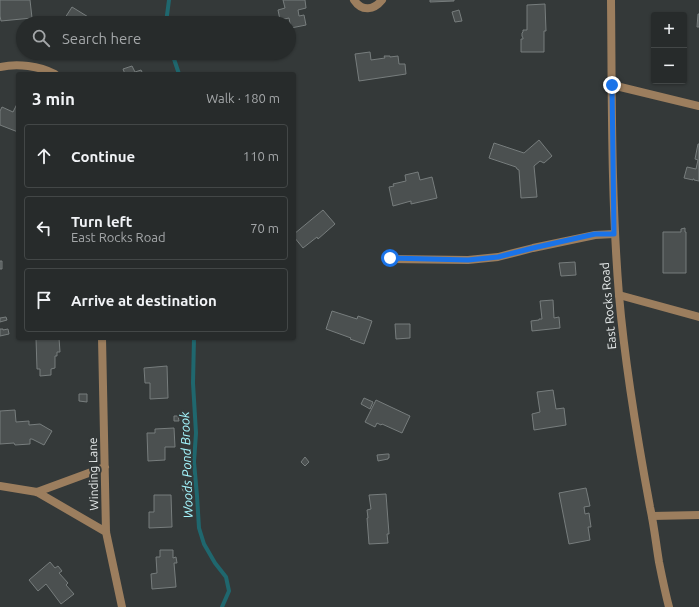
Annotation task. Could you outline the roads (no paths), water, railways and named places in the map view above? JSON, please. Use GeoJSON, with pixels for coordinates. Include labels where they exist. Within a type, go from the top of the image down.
{"type":"FeatureCollection","features":[{"type":"Feature","properties":{"kind":"street"},"geometry":{"type":"LineString","coordinates":[[354,0],[358,6],[372,8],[378,5],[382,0]]}},
{"type":"Feature","properties":{"kind":"street","name":"East Rocks Road"},"geometry":{"type":"LineString","coordinates":[[611,0],[614,234],[619,295],[628,379],[659,563],[669,607]]}},
{"type":"Feature","properties":{"kind":"street"},"geometry":{"type":"LineString","coordinates":[[0,67],[20,65],[52,72]]}},
{"type":"Feature","properties":{"kind":"street"},"geometry":{"type":"LineString","coordinates":[[612,85],[699,106]]}},
{"type":"Feature","properties":{"kind":"street"},"geometry":{"type":"LineString","coordinates":[[390,258],[468,260],[498,257],[595,234],[614,234]]}},
{"type":"Feature","properties":{"kind":"street"},"geometry":{"type":"LineString","coordinates":[[619,295],[699,317]]}},
{"type":"Feature","properties":{"kind":"street","name":"Winding Lane"},"geometry":{"type":"LineString","coordinates":[[102,340],[106,532],[122,607]]}},
{"type":"Feature","properties":{"kind":"street"},"geometry":{"type":"LineString","coordinates":[[37,492],[105,467]]}},
{"type":"Feature","properties":{"kind":"street"},"geometry":{"type":"LineString","coordinates":[[0,486],[37,492],[106,532]]}},
{"type":"Feature","properties":{"kind":"street"},"geometry":{"type":"LineString","coordinates":[[652,516],[699,515]]}},
{"type":"Feature","properties":{"kind":"waterway","name":"Woods Pond Brook"},"geometry":{"type":"LineString","coordinates":[[167,16],[169,0]]}},
{"type":"Feature","properties":{"kind":"waterway","name":"Woods Pond Brook"},"geometry":{"type":"LineString","coordinates":[[174,60],[178,72]]}},
{"type":"Feature","properties":{"kind":"waterway","name":"Woods Pond Brook"},"geometry":{"type":"LineString","coordinates":[[194,340],[193,383],[196,433],[194,462],[199,528],[204,544],[215,563],[226,577],[229,591],[222,607]]}}]}
